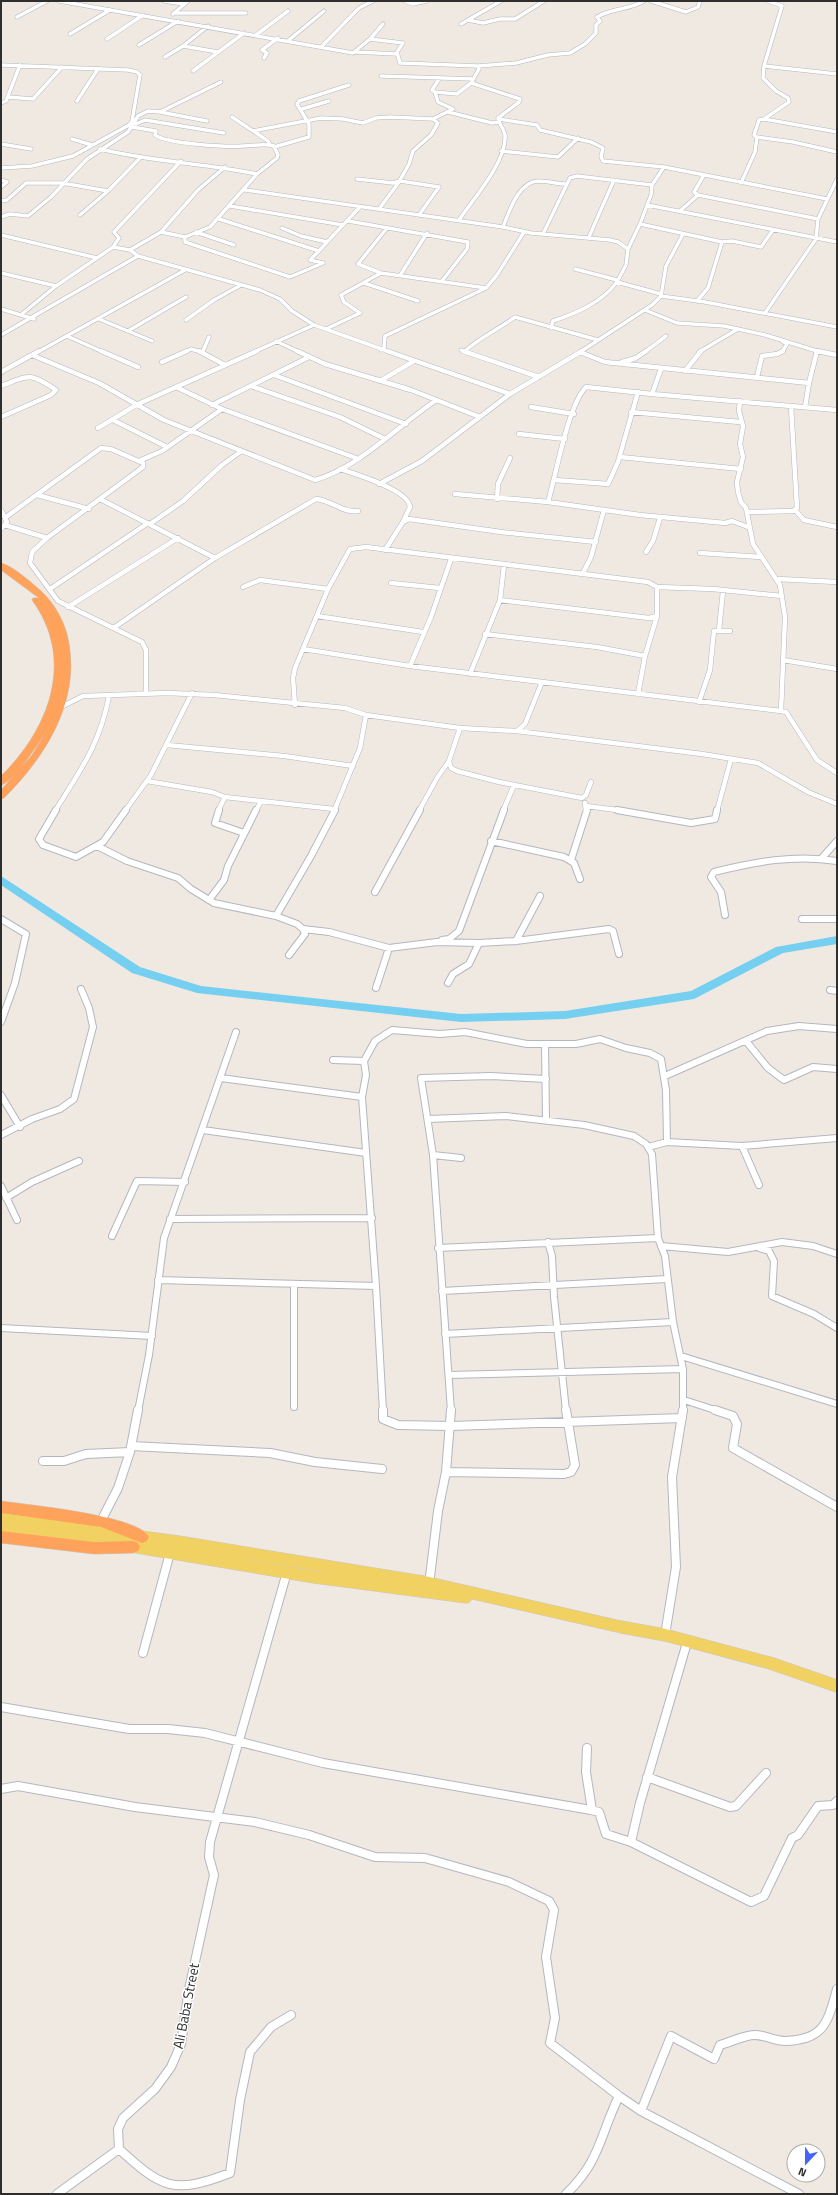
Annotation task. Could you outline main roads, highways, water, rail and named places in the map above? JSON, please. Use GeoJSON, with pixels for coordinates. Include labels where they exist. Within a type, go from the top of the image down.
{"type":"FeatureCollection","features":[{"type":"Feature","properties":{"kind":"highway"},"geometry":{"type":"LineString","coordinates":[[1,566],[44,600],[51,608],[60,626],[66,646],[67,668],[61,707],[44,742],[28,767],[1,796]]}},
{"type":"Feature","properties":{"kind":"highway"},"geometry":{"type":"LineString","coordinates":[[1,573],[31,595],[43,610],[52,628],[58,647],[60,669],[55,698],[36,741],[1,782]]}},
{"type":"Feature","properties":{"kind":"highway"},"geometry":{"type":"LineString","coordinates":[[1,1502],[18,1509]]}},
{"type":"Feature","properties":{"kind":"highway"},"geometry":{"type":"LineString","coordinates":[[1,1507],[101,1521],[123,1528],[138,1542]]}},
{"type":"Feature","properties":{"kind":"highway"},"geometry":{"type":"LineString","coordinates":[[1,1537],[94,1548],[138,1542]]}},
{"type":"Feature","properties":{"kind":"main road"},"geometry":{"type":"LineString","coordinates":[[1,1518],[138,1542],[170,1553],[287,1572],[430,1587],[536,1606],[621,1627],[665,1635],[770,1664],[837,1686]]}},
{"type":"Feature","properties":{"kind":"main road"},"geometry":{"type":"LineString","coordinates":[[1,1527],[95,1540],[237,1550],[430,1587],[537,1610],[772,1668],[837,1693]]}},
{"type":"Feature","properties":{"kind":"waterway"},"geometry":{"type":"LineString","coordinates":[[1,880],[136,970],[201,990],[461,1018],[565,1015],[694,995],[780,950],[837,940]]}}]}
